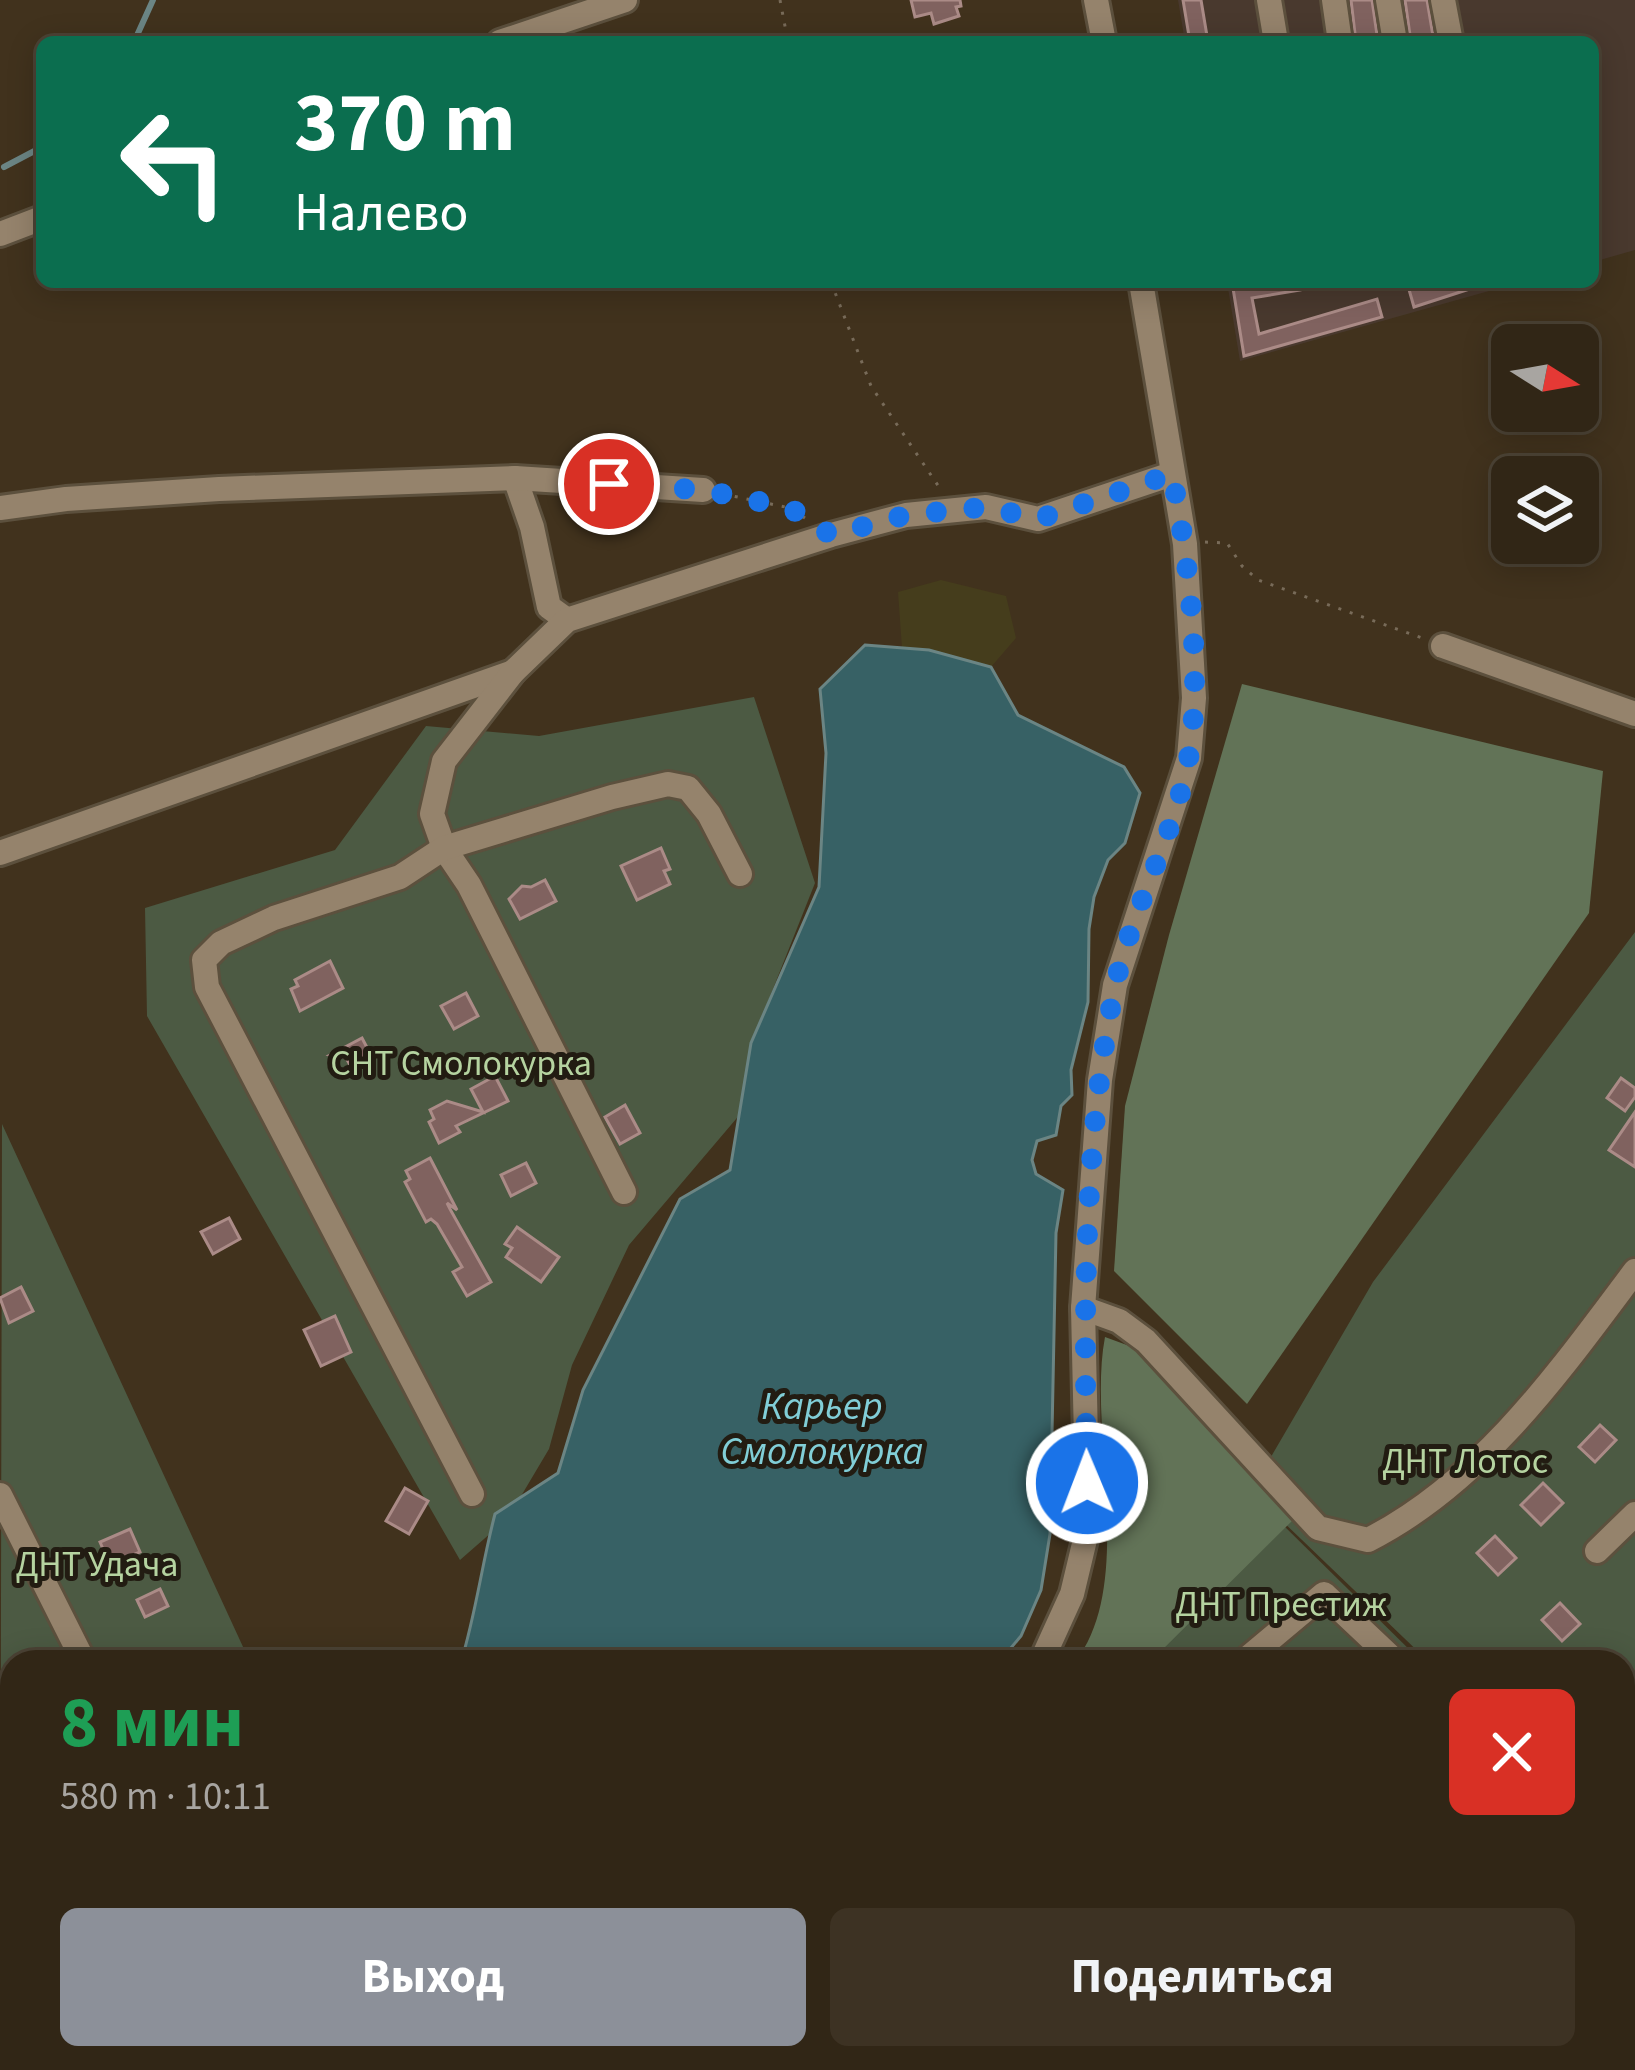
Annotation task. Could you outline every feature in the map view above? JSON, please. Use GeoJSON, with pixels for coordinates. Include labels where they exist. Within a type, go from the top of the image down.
{"type":"FeatureCollection","features":[{"type":"Feature","properties":{"kind":"street"},"geometry":{"type":"LineString","coordinates":[[518,36],[625,0]]}},
{"type":"Feature","properties":{"kind":"street"},"geometry":{"type":"LineString","coordinates":[[1096,0],[1103,36]]}},
{"type":"Feature","properties":{"kind":"street"},"geometry":{"type":"LineString","coordinates":[[1268,0],[1275,36]]}},
{"type":"Feature","properties":{"kind":"street"},"geometry":{"type":"LineString","coordinates":[[1334,0],[1339,36]]}},
{"type":"Feature","properties":{"kind":"street"},"geometry":{"type":"LineString","coordinates":[[1388,0],[1394,36]]}},
{"type":"Feature","properties":{"kind":"street"},"geometry":{"type":"LineString","coordinates":[[1443,0],[1450,36]]}},
{"type":"Feature","properties":{"kind":"street"},"geometry":{"type":"LineString","coordinates":[[0,234],[36,220]]}},
{"type":"Feature","properties":{"kind":"street"},"geometry":{"type":"LineString","coordinates":[[1046,1650],[1072,1594],[1088,1527],[1083,1308],[1097,1103],[1115,986],[1189,758],[1194,698],[1185,544],[1143,288]]}},
{"type":"Feature","properties":{"kind":"street"},"geometry":{"type":"LineString","coordinates":[[624,1192],[469,885],[444,848],[432,814],[444,760],[512,672],[567,620],[906,515],[986,507],[1038,519],[1172,474]]}},
{"type":"Feature","properties":{"kind":"street"},"geometry":{"type":"LineString","coordinates":[[515,478],[532,527],[549,607],[567,620]]}},
{"type":"Feature","properties":{"kind":"street"},"geometry":{"type":"LineString","coordinates":[[0,508],[219,489],[515,478],[704,490]]}},
{"type":"Feature","properties":{"kind":"street"},"geometry":{"type":"LineString","coordinates":[[1443,646],[1635,714]]}},
{"type":"Feature","properties":{"kind":"street"},"geometry":{"type":"LineString","coordinates":[[0,853],[512,672]]}},
{"type":"Feature","properties":{"kind":"street"},"geometry":{"type":"LineString","coordinates":[[472,1495],[207,988],[204,960],[221,943],[256,926],[400,877],[444,848],[612,796],[668,784],[688,788],[710,814],[740,874]]}},
{"type":"Feature","properties":{"kind":"street"},"geometry":{"type":"LineString","coordinates":[[1083,1308],[1119,1321],[1146,1341],[1318,1528],[1368,1540],[1414,1516],[1537,1402],[1635,1270]]}},
{"type":"Feature","properties":{"kind":"street"},"geometry":{"type":"LineString","coordinates":[[0,1495],[78,1650]]}},
{"type":"Feature","properties":{"kind":"street"},"geometry":{"type":"LineString","coordinates":[[1597,1551],[1635,1514]]}},
{"type":"Feature","properties":{"kind":"street"},"geometry":{"type":"LineString","coordinates":[[1257,1650],[1324,1594],[1383,1650]]}},
{"type":"Feature","properties":{"kind":"path"},"geometry":{"type":"LineString","coordinates":[[780,0],[787,36]]}},
{"type":"Feature","properties":{"kind":"path"},"geometry":{"type":"LineString","coordinates":[[833,288],[871,386],[958,510]]}},
{"type":"Feature","properties":{"kind":"path"},"geometry":{"type":"LineString","coordinates":[[704,490],[790,508],[831,535]]}},
{"type":"Feature","properties":{"kind":"path"},"geometry":{"type":"LineString","coordinates":[[1185,544],[1227,543],[1258,580],[1443,646]]}},
{"type":"Feature","properties":{"kind":"shaded area"},"geometry":{"type":"Polygon","coordinates":[[[1178,0],[1635,0],[1635,250],[1599,260],[1599,36],[1184,36],[1178,0]]]}},
{"type":"Feature","properties":{"kind":"shaded area"},"geometry":{"type":"Polygon","coordinates":[[[1228,288],[1500,288],[1240,361],[1228,288]]]}},
{"type":"Feature","properties":{"kind":"green space"},"geometry":{"type":"Polygon","coordinates":[[[1242,684],[1603,771],[1589,913],[1247,1404],[1114,1271],[1125,1106],[1242,684]]]}},
{"type":"Feature","properties":{"kind":"green space","name":"СНТ Смолокурка"},"geometry":{"type":"Polygon","coordinates":[[[754,697],[815,883],[759,1024],[742,1112],[629,1245],[572,1365],[549,1449],[508,1518],[460,1560],[147,1016],[145,908],[335,850],[426,726],[539,736],[754,697]]]}},
{"type":"Feature","properties":{"kind":"green space","name":"ДНТ Лотос"},"geometry":{"type":"Polygon","coordinates":[[[1635,932],[1635,1650],[1417,1650],[1251,1491],[1373,1282],[1635,932]]]}},
{"type":"Feature","properties":{"kind":"green space","name":"ДНТ Удача"},"geometry":{"type":"Polygon","coordinates":[[[2,1124],[244,1650],[1,1650],[2,1124]]]}},
{"type":"Feature","properties":{"kind":"green space"},"geometry":{"type":"Polygon","coordinates":[[[1105,1337],[1154,1355],[1294,1519],[1162,1650],[1082,1650],[1103,1591],[1107,1549],[1101,1375],[1105,1337]]]}},
{"type":"Feature","properties":{"kind":"green space","name":"ДНТ Престиж"},"geometry":{"type":"Polygon","coordinates":[[[1280,1522],[1410,1650],[1150,1650],[1280,1522]]]}},
{"type":"Feature","properties":{"kind":"sand"},"geometry":{"type":"Polygon","coordinates":[[[941,580],[1006,596],[1016,638],[991,667],[929,650],[902,648],[898,592],[941,580]]]}},
{"type":"Feature","properties":{"kind":"water","name":"Карьер Смолокурка"},"geometry":{"type":"Polygon","coordinates":[[[865,645],[929,650],[991,667],[1018,715],[1124,767],[1140,793],[1125,843],[1108,860],[1094,897],[1088,1002],[1071,1070],[1072,1095],[1061,1106],[1056,1135],[1037,1141],[1032,1160],[1036,1174],[1063,1190],[1056,1233],[1050,1534],[1041,1590],[1021,1636],[1009,1650],[464,1650],[495,1514],[558,1473],[583,1390],[680,1199],[730,1170],[751,1043],[819,887],[826,753],[820,689],[865,645]]]}},
{"type":"Feature","properties":{"kind":"building"},"geometry":{"type":"Polygon","coordinates":[[[911,0],[960,0],[959,16],[934,24],[931,13],[915,17],[911,0]]]}},
{"type":"Feature","properties":{"kind":"building"},"geometry":{"type":"Polygon","coordinates":[[[1183,0],[1201,0],[1207,36],[1189,36],[1183,0]]]}},
{"type":"Feature","properties":{"kind":"building"},"geometry":{"type":"Polygon","coordinates":[[[1351,0],[1372,0],[1377,36],[1355,36],[1351,0]]]}},
{"type":"Feature","properties":{"kind":"building"},"geometry":{"type":"Polygon","coordinates":[[[1405,0],[1427,0],[1433,36],[1410,36],[1405,0]]]}},
{"type":"Feature","properties":{"kind":"building"},"geometry":{"type":"Polygon","coordinates":[[[1233,288],[1300,288],[1252,298],[1259,334],[1377,299],[1382,317],[1244,356],[1233,288]]]}},
{"type":"Feature","properties":{"kind":"building"},"geometry":{"type":"Polygon","coordinates":[[[1409,288],[1473,288],[1414,307],[1409,288]]]}},
{"type":"Feature","properties":{"kind":"building"},"geometry":{"type":"Polygon","coordinates":[[[661,848],[670,869],[664,871],[670,884],[637,900],[621,866],[661,848]]]}},
{"type":"Feature","properties":{"kind":"building"},"geometry":{"type":"Polygon","coordinates":[[[545,880],[556,901],[520,919],[509,899],[522,886],[545,880]]]}},
{"type":"Feature","properties":{"kind":"building"},"geometry":{"type":"Polygon","coordinates":[[[330,961],[343,988],[300,1011],[291,989],[298,986],[295,980],[330,961]]]}},
{"type":"Feature","properties":{"kind":"building"},"geometry":{"type":"Polygon","coordinates":[[[466,993],[478,1016],[454,1029],[441,1006],[466,993]]]}},
{"type":"Feature","properties":{"kind":"building"},"geometry":{"type":"Polygon","coordinates":[[[362,1038],[373,1059],[353,1070],[346,1058],[330,1055],[362,1038]]]}},
{"type":"Feature","properties":{"kind":"building"},"geometry":{"type":"Polygon","coordinates":[[[495,1076],[508,1101],[456,1126],[460,1132],[439,1143],[429,1122],[434,1119],[430,1110],[447,1101],[483,1112],[471,1089],[495,1076]]]}},
{"type":"Feature","properties":{"kind":"building"},"geometry":{"type":"Polygon","coordinates":[[[1621,1078],[1635,1088],[1625,1111],[1607,1098],[1621,1078]]]}},
{"type":"Feature","properties":{"kind":"building"},"geometry":{"type":"Polygon","coordinates":[[[625,1105],[640,1133],[620,1144],[605,1117],[625,1105]]]}},
{"type":"Feature","properties":{"kind":"building"},"geometry":{"type":"Polygon","coordinates":[[[1635,1112],[1635,1167],[1609,1150],[1635,1112]]]}},
{"type":"Feature","properties":{"kind":"building"},"geometry":{"type":"Polygon","coordinates":[[[430,1158],[457,1210],[447,1203],[491,1282],[467,1296],[453,1272],[462,1267],[437,1224],[431,1219],[426,1222],[405,1182],[410,1179],[406,1171],[430,1158]]]}},
{"type":"Feature","properties":{"kind":"building"},"geometry":{"type":"Polygon","coordinates":[[[526,1163],[536,1183],[511,1196],[501,1175],[526,1163]]]}},
{"type":"Feature","properties":{"kind":"building"},"geometry":{"type":"Polygon","coordinates":[[[229,1218],[240,1239],[213,1254],[201,1232],[229,1218]]]}},
{"type":"Feature","properties":{"kind":"building"},"geometry":{"type":"Polygon","coordinates":[[[517,1227],[559,1257],[541,1282],[506,1257],[512,1248],[505,1244],[517,1227]]]}},
{"type":"Feature","properties":{"kind":"building"},"geometry":{"type":"Polygon","coordinates":[[[21,1287],[33,1311],[9,1323],[0,1298],[21,1287]]]}},
{"type":"Feature","properties":{"kind":"building"},"geometry":{"type":"Polygon","coordinates":[[[335,1316],[351,1352],[321,1366],[304,1330],[335,1316]]]}},
{"type":"Feature","properties":{"kind":"building"},"geometry":{"type":"Polygon","coordinates":[[[1600,1425],[1616,1440],[1595,1462],[1579,1447],[1600,1425]]]}},
{"type":"Feature","properties":{"kind":"building"},"geometry":{"type":"Polygon","coordinates":[[[1543,1483],[1563,1503],[1541,1525],[1521,1505],[1543,1483]]]}},
{"type":"Feature","properties":{"kind":"building"},"geometry":{"type":"Polygon","coordinates":[[[405,1488],[428,1501],[409,1534],[386,1521],[405,1488]]]}},
{"type":"Feature","properties":{"kind":"building"},"geometry":{"type":"Polygon","coordinates":[[[130,1529],[140,1552],[110,1565],[100,1542],[130,1529]]]}},
{"type":"Feature","properties":{"kind":"building"},"geometry":{"type":"Polygon","coordinates":[[[1495,1536],[1516,1558],[1498,1575],[1477,1553],[1495,1536]]]}},
{"type":"Feature","properties":{"kind":"building"},"geometry":{"type":"Polygon","coordinates":[[[160,1589],[168,1606],[145,1617],[137,1600],[160,1589]]]}},
{"type":"Feature","properties":{"kind":"building"},"geometry":{"type":"Polygon","coordinates":[[[1560,1603],[1580,1624],[1562,1641],[1542,1620],[1560,1603]]]}},
{"type":"Feature","properties":{"kind":"waterway"},"geometry":{"type":"LineString","coordinates":[[137,36],[153,0]]}},
{"type":"Feature","properties":{"kind":"waterway"},"geometry":{"type":"LineString","coordinates":[[4,167],[36,150]]}},
{"type":"Feature","properties":{"kind":"route"},"geometry":{"type":"LineString","coordinates":[[609,484],[704,490],[790,508],[831,535],[906,515],[986,507],[1038,519],[1172,474],[1185,544],[1194,698],[1189,758],[1115,986],[1100,1080],[1083,1308],[1087,1483]]}}]}
